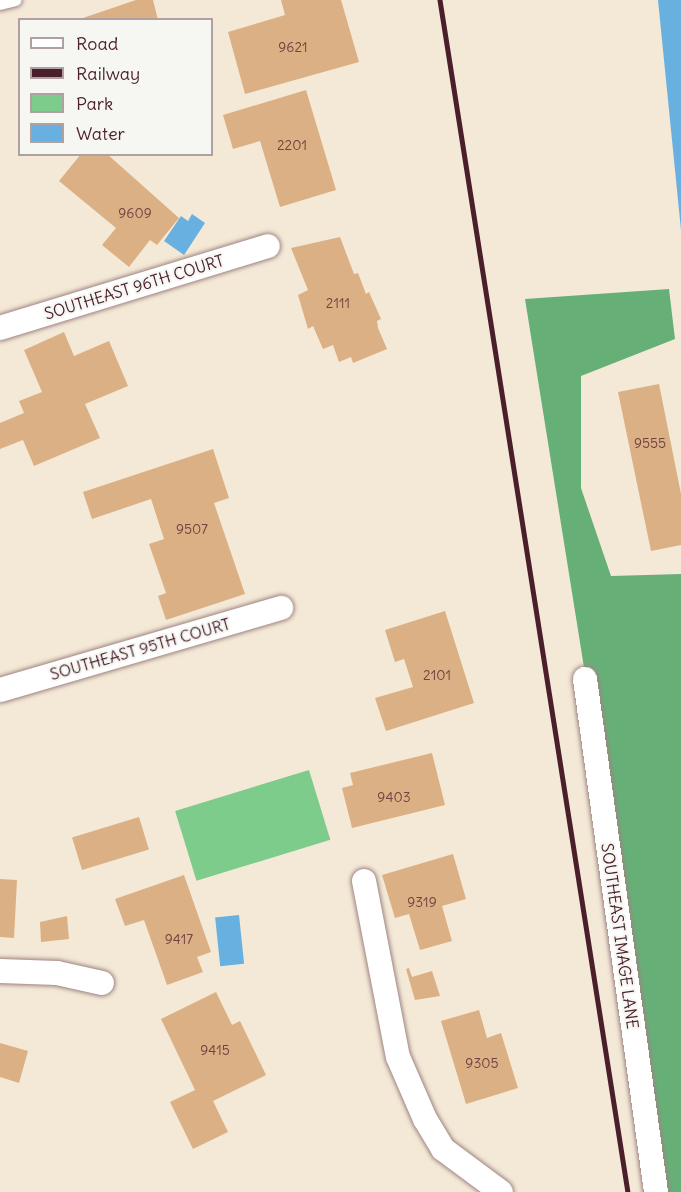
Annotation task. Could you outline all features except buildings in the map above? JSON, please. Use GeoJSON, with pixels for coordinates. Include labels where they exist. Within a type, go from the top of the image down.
{"type":"FeatureCollection","features":[{"type":"Feature","properties":{"kind":"street","name":"SOUTHEAST 96TH COURT"},"geometry":{"type":"LineString","coordinates":[[0,328],[268,246]]}},
{"type":"Feature","properties":{"kind":"street","name":"SOUTHEAST 95TH COURT"},"geometry":{"type":"LineString","coordinates":[[0,690],[280,608]]}},
{"type":"Feature","properties":{"kind":"street","name":"SOUTHEAST IMAGE LANE"},"geometry":{"type":"LineString","coordinates":[[585,679],[656,1192]]}},
{"type":"Feature","properties":{"kind":"street"},"geometry":{"type":"LineString","coordinates":[[364,881],[398,1057],[416,1098],[443,1149],[501,1192]]}},
{"type":"Feature","properties":{"kind":"street"},"geometry":{"type":"LineString","coordinates":[[0,971],[57,973],[102,983]]}},
{"type":"Feature","properties":{"kind":"lane"},"geometry":{"type":"LineString","coordinates":[[0,4],[16,0]]}},
{"type":"Feature","properties":{"kind":"green space"},"geometry":{"type":"Polygon","coordinates":[[[669,289],[675,339],[581,376],[581,488],[611,576],[681,574],[681,1192],[668,1192],[525,299],[669,289]]]}},
{"type":"Feature","properties":{"kind":"green space"},"geometry":{"type":"Polygon","coordinates":[[[309,770],[330,840],[196,881],[175,811],[309,770]]]}},
{"type":"Feature","properties":{"kind":"water"},"geometry":{"type":"Polygon","coordinates":[[[658,0],[681,0],[681,230],[658,0]]]}},
{"type":"Feature","properties":{"kind":"water"},"geometry":{"type":"Polygon","coordinates":[[[192,214],[205,223],[184,255],[164,241],[181,216],[188,221],[192,214]]]}},
{"type":"Feature","properties":{"kind":"water"},"geometry":{"type":"Polygon","coordinates":[[[239,915],[244,964],[220,966],[215,918],[239,915]]]}},
{"type":"Feature","properties":{"kind":"railway"},"geometry":{"type":"LineString","coordinates":[[440,0],[628,1192]]}}]}
